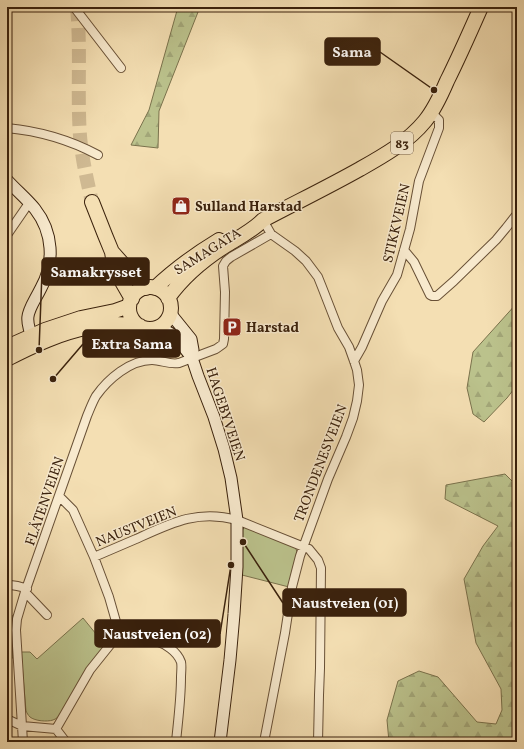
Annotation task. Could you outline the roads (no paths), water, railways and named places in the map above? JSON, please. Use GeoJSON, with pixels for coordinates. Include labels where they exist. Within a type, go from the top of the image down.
{"type":"FeatureCollection","features":[{"type":"Feature","properties":{"kind":"highway","name":"SAMAGATA"},"geometry":{"type":"LineString","coordinates":[[150,288],[204,249],[237,230],[263,220],[352,174],[386,154],[407,139],[426,120],[440,96],[481,7]]}},
{"type":"Feature","properties":{"kind":"highway"},"geometry":{"type":"LineString","coordinates":[[92,202],[112,252],[117,273],[130,302],[131,316],[140,326]]}},
{"type":"Feature","properties":{"kind":"highway","name":"SAMAGATA"},"geometry":{"type":"LineString","coordinates":[[168,298],[176,287],[195,269],[223,247],[257,226],[263,220]]}},
{"type":"Feature","properties":{"kind":"highway"},"geometry":{"type":"LineString","coordinates":[[112,252],[129,271],[150,288],[162,292],[168,298],[171,308],[170,313],[166,321],[159,327]]}},
{"type":"Feature","properties":{"kind":"highway","name":"83"},"geometry":{"type":"LineString","coordinates":[[7,359],[45,330],[81,318],[107,314],[130,302],[137,292],[150,288]]}},
{"type":"Feature","properties":{"kind":"highway","name":"83"},"geometry":{"type":"LineString","coordinates":[[7,347],[102,325],[114,324],[140,326],[147,329],[159,327]]}},
{"type":"Feature","properties":{"kind":"main road"},"geometry":{"type":"LineString","coordinates":[[7,180],[35,209],[48,233],[51,253],[49,269],[45,281],[29,311],[28,322],[33,340]]}},
{"type":"Feature","properties":{"kind":"main road","name":"HAGEBYVEIEN"},"geometry":{"type":"LineString","coordinates":[[170,313],[191,339],[193,346],[192,358]]}},
{"type":"Feature","properties":{"kind":"main road","name":"HAGEBYVEIEN"},"geometry":{"type":"LineString","coordinates":[[159,327],[175,336],[192,358],[224,449],[237,520],[237,567],[234,614],[220,742]]}},
{"type":"Feature","properties":{"kind":"street"},"geometry":{"type":"LineString","coordinates":[[74,7],[121,68]]}},
{"type":"Feature","properties":{"kind":"street","name":"STIKKVEIEN"},"geometry":{"type":"LineString","coordinates":[[354,361],[362,347],[382,300],[397,275],[410,229],[419,180],[439,128],[439,120],[431,112]]}},
{"type":"Feature","properties":{"kind":"street"},"geometry":{"type":"LineString","coordinates":[[7,128],[31,131],[69,141],[98,155]]}},
{"type":"Feature","properties":{"kind":"street"},"geometry":{"type":"LineString","coordinates":[[7,235],[29,203]]}},
{"type":"Feature","properties":{"kind":"street"},"geometry":{"type":"LineString","coordinates":[[404,250],[414,262],[430,295],[437,296],[496,240],[517,214]]}},
{"type":"Feature","properties":{"kind":"street","name":"TRONDENESVEIEN"},"geometry":{"type":"LineString","coordinates":[[263,220],[271,234],[306,261],[318,277],[338,328],[354,361],[357,370],[358,385],[357,401],[353,418],[328,479],[303,547],[292,587],[285,633],[264,742]]}},
{"type":"Feature","properties":{"kind":"street","name":"FLÅTENVEIEN"},"geometry":{"type":"LineString","coordinates":[[23,742],[16,630],[17,619],[93,402],[112,378],[130,366],[144,361],[157,360],[174,364],[179,363],[216,349],[223,344],[225,292],[223,266],[231,257],[271,234]]}},
{"type":"Feature","properties":{"kind":"street"},"geometry":{"type":"LineString","coordinates":[[56,729],[90,670],[114,640],[117,634],[117,625],[109,598],[94,557],[73,510],[59,496]]}},
{"type":"Feature","properties":{"kind":"street","name":"NAUSTVEIEN"},"geometry":{"type":"LineString","coordinates":[[94,557],[171,523],[191,518],[213,516],[237,520],[309,549],[318,560],[320,568],[318,742]]}},
{"type":"Feature","properties":{"kind":"street"},"geometry":{"type":"LineString","coordinates":[[7,585],[13,585],[26,590],[47,615]]}},
{"type":"Feature","properties":{"kind":"street"},"geometry":{"type":"LineString","coordinates":[[117,634],[162,643],[176,654],[181,663],[181,686],[176,742]]}},
{"type":"Feature","properties":{"kind":"street"},"geometry":{"type":"LineString","coordinates":[[7,719],[22,726],[56,729],[66,742]]}},
{"type":"Feature","properties":{"kind":"tunnel"},"geometry":{"type":"LineString","coordinates":[[77,7],[79,39],[80,136],[83,161],[92,202]]}},
{"type":"Feature","properties":{"kind":"place","name":"Sama"},"geometry":{"type":"Point","coordinates":[434,90]}},
{"type":"Feature","properties":{"kind":"place","name":"Sulland Harstad"},"geometry":{"type":"Point","coordinates":[181,206]}},
{"type":"Feature","properties":{"kind":"place","name":"Harstad"},"geometry":{"type":"Point","coordinates":[232,327]}},
{"type":"Feature","properties":{"kind":"place","name":"Samakrysset"},"geometry":{"type":"Point","coordinates":[39,350]}},
{"type":"Feature","properties":{"kind":"place","name":"Extra Sama"},"geometry":{"type":"Point","coordinates":[53,379]}},
{"type":"Feature","properties":{"kind":"place","name":"Naustveien (01)"},"geometry":{"type":"Point","coordinates":[243,542]}},
{"type":"Feature","properties":{"kind":"place","name":"Naustveien (02)"},"geometry":{"type":"Point","coordinates":[231,565]}}]}
